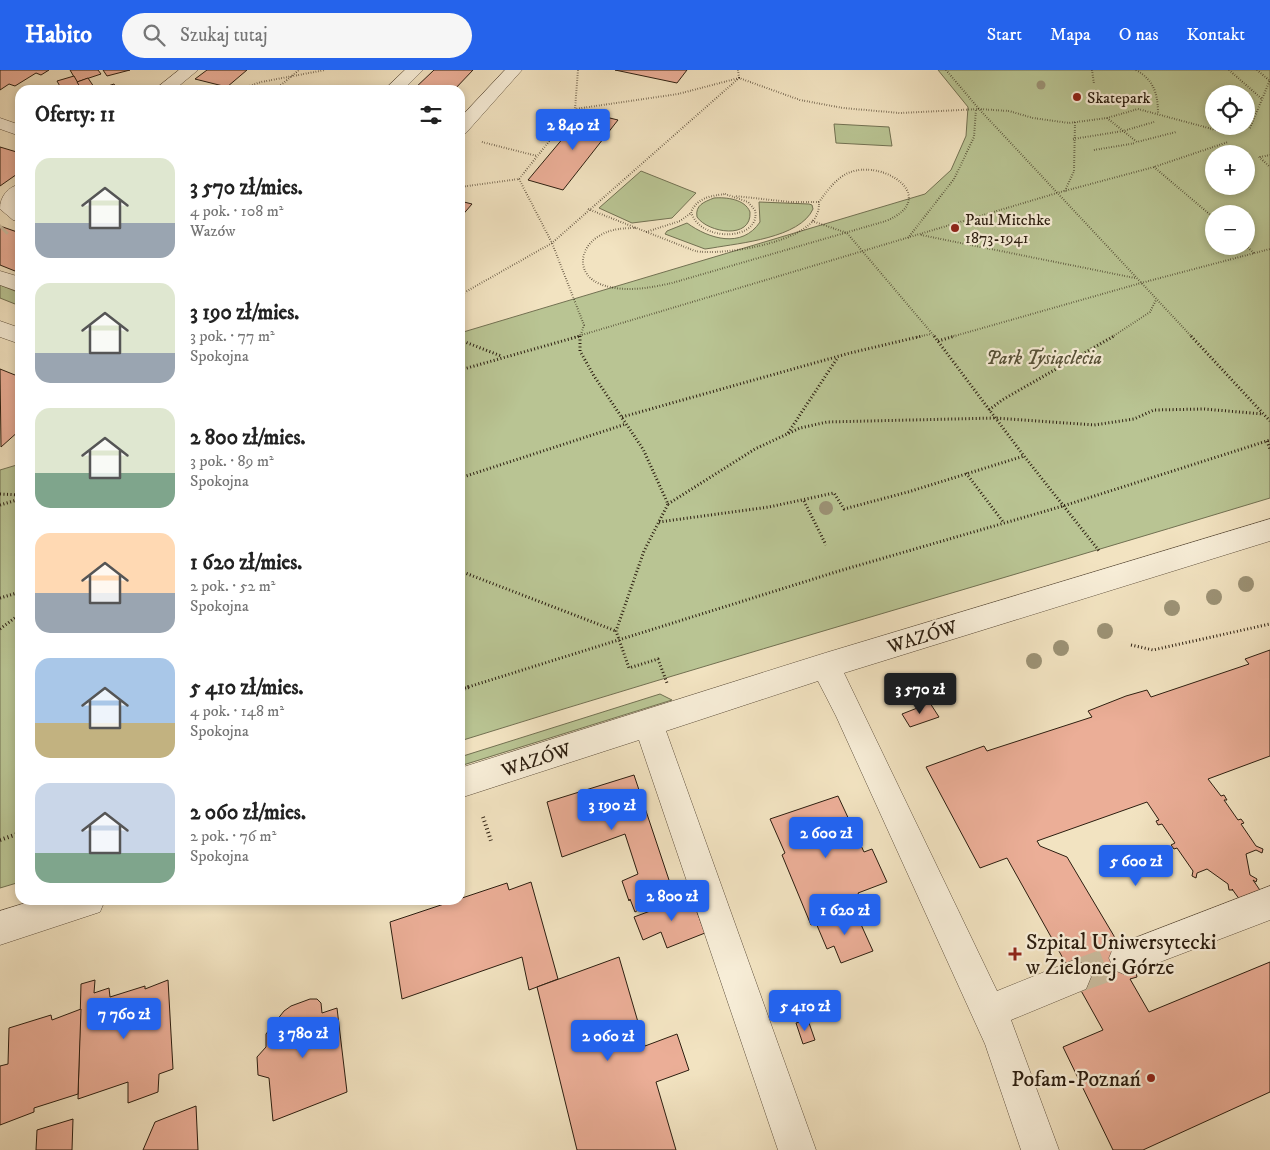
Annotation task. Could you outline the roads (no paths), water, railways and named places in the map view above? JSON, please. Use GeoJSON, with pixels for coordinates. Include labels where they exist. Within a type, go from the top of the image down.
{"type":"FeatureCollection","features":[{"type":"Feature","properties":{"kind":"street"},"geometry":{"type":"LineString","coordinates":[[170,85],[190,70]]}},
{"type":"Feature","properties":{"kind":"street"},"geometry":{"type":"LineString","coordinates":[[398,85],[414,70]]}},
{"type":"Feature","properties":{"kind":"street"},"geometry":{"type":"LineString","coordinates":[[465,124],[514,70]]}},
{"type":"Feature","properties":{"kind":"street"},"geometry":{"type":"LineString","coordinates":[[0,124],[15,129]]}},
{"type":"Feature","properties":{"kind":"street"},"geometry":{"type":"LineString","coordinates":[[13,219],[8,206],[10,199],[15,194]]}},
{"type":"Feature","properties":{"kind":"street"},"geometry":{"type":"LineString","coordinates":[[0,278],[15,283]]}},
{"type":"Feature","properties":{"kind":"street"},"geometry":{"type":"LineString","coordinates":[[0,329],[15,334]]}},
{"type":"Feature","properties":{"kind":"street","name":"WAZÓW"},"geometry":{"type":"LineString","coordinates":[[465,781],[825,666],[1270,530]]}},
{"type":"Feature","properties":{"kind":"street"},"geometry":{"type":"LineString","coordinates":[[825,666],[843,700],[1002,1040],[1040,1150]]}},
{"type":"Feature","properties":{"kind":"street"},"geometry":{"type":"LineString","coordinates":[[648,723],[797,1150]]}},
{"type":"Feature","properties":{"kind":"street"},"geometry":{"type":"LineString","coordinates":[[1126,958],[1270,903]]}},
{"type":"Feature","properties":{"kind":"street"},"geometry":{"type":"LineString","coordinates":[[0,928],[72,905]]}},
{"type":"Feature","properties":{"kind":"street"},"geometry":{"type":"LineString","coordinates":[[989,1012],[1074,977]]}},
{"type":"Feature","properties":{"kind":"tunnel"},"geometry":{"type":"LineString","coordinates":[[1074,977],[1126,958]]}},
{"type":"Feature","properties":{"kind":"place","name":"Skatepark"},"geometry":{"type":"Point","coordinates":[1077,97]}},
{"type":"Feature","properties":{"kind":"place","name":"Paul Mitchke 1873-1941"},"geometry":{"type":"Point","coordinates":[955,228]}},
{"type":"Feature","properties":{"kind":"place","name":"Szpital Uniwersytecki w Zielonej Górze"},"geometry":{"type":"Point","coordinates":[1015,954]}},
{"type":"Feature","properties":{"kind":"place","name":"Pofam-Poznań"},"geometry":{"type":"Point","coordinates":[1151,1078]}},
{"type":"Feature","properties":{"kind":"park label","name":"Park Tysiąclecia"},"geometry":{"type":"Point","coordinates":[1044,357]}}]}
